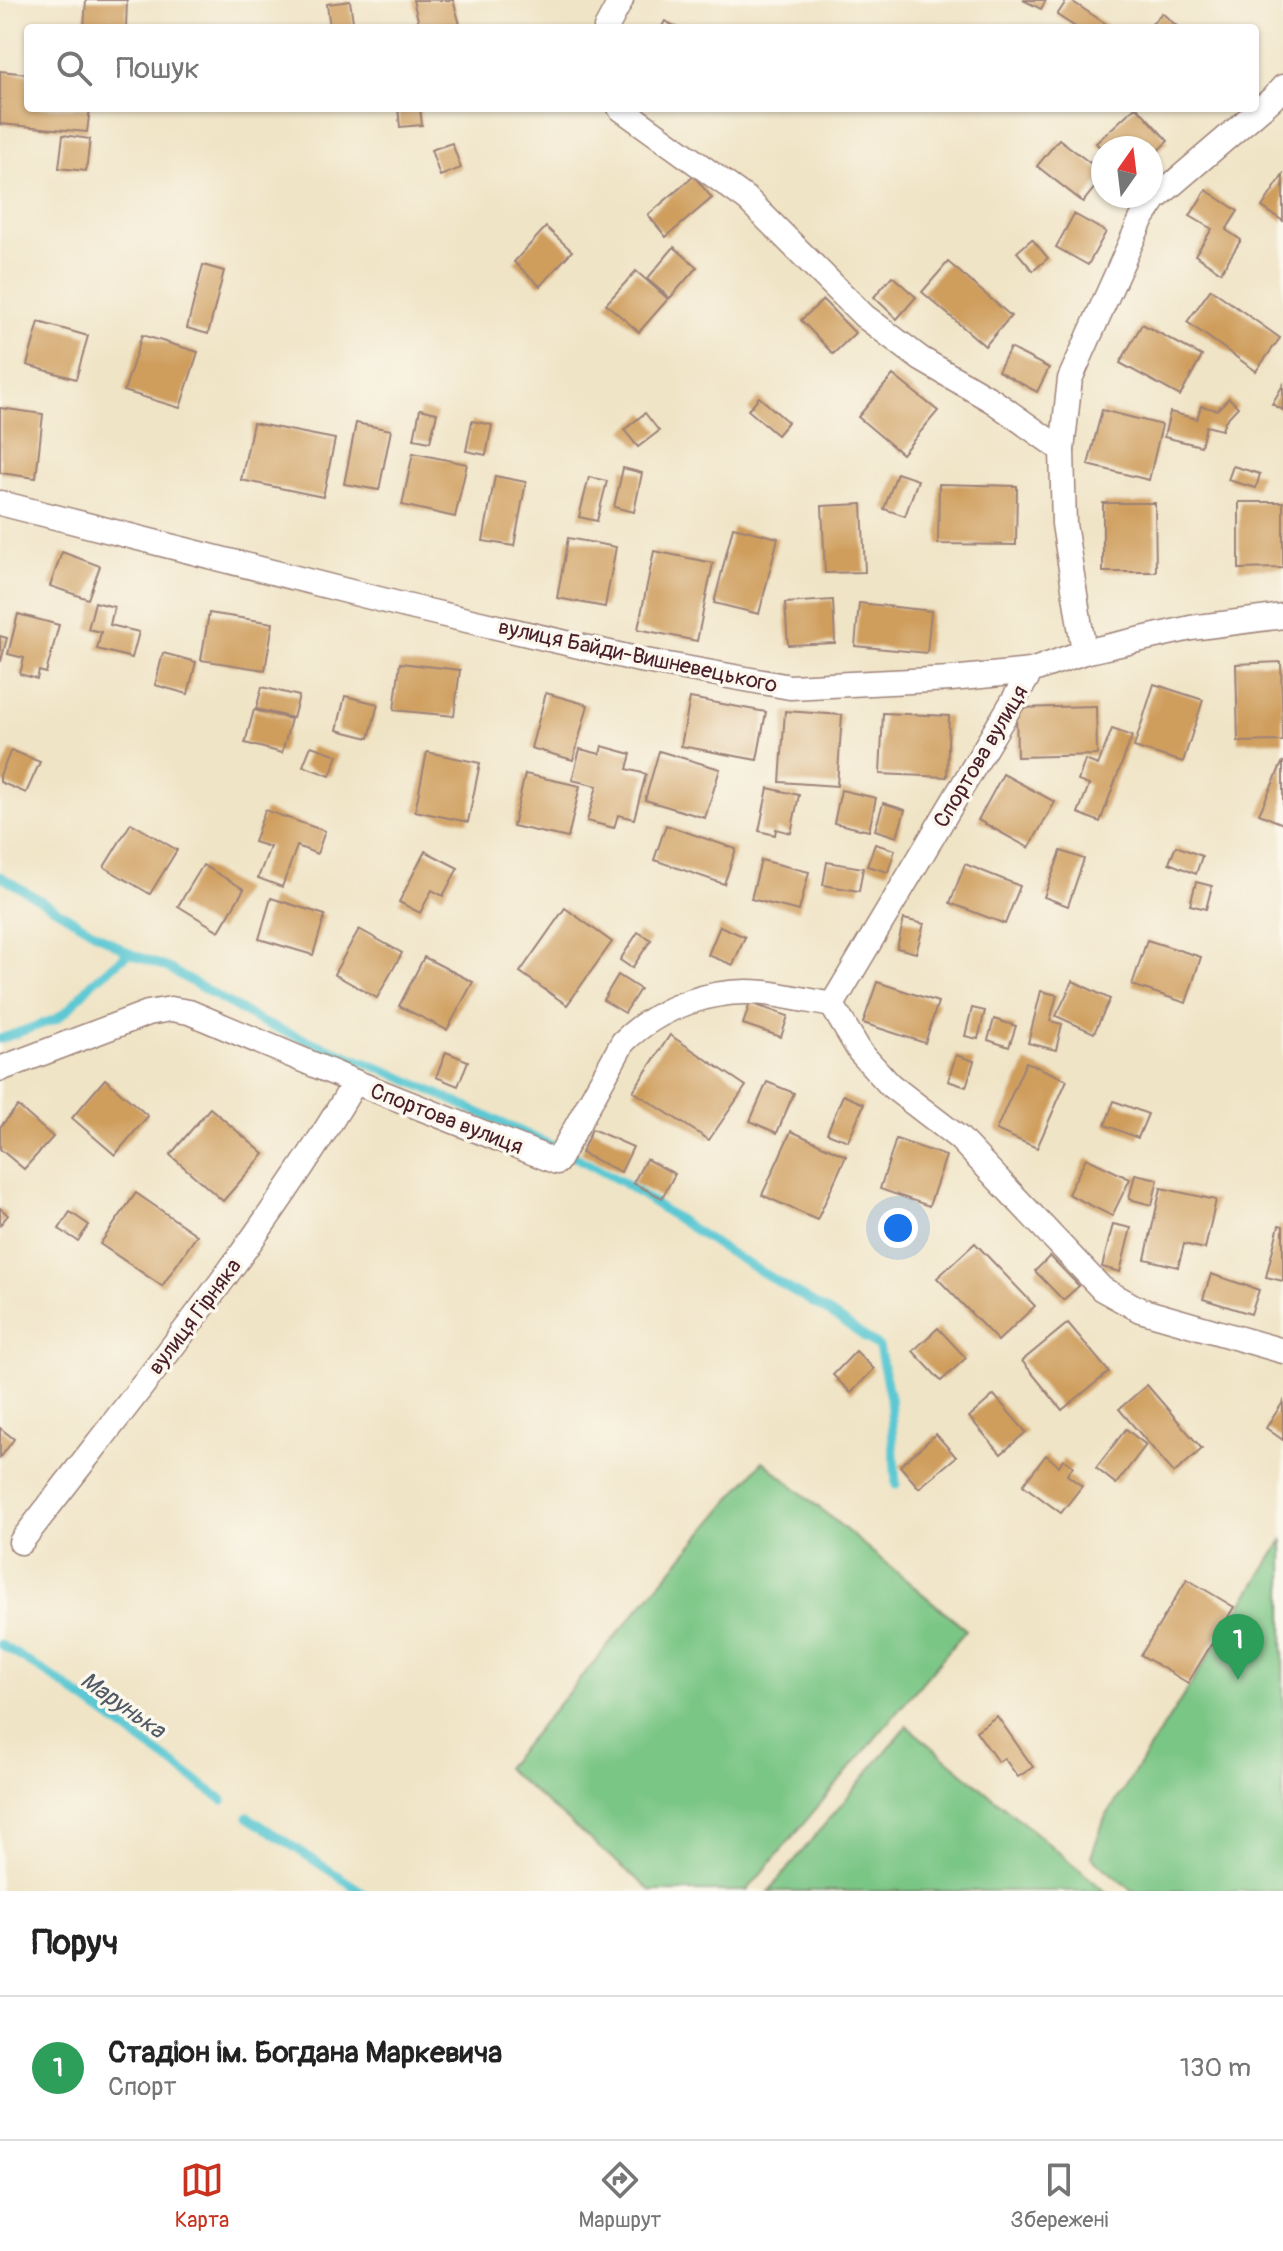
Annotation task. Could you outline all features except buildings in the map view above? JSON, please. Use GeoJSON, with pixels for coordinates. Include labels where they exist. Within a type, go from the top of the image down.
{"type":"FeatureCollection","features":[{"type":"Feature","properties":{"kind":"street"},"geometry":{"type":"LineString","coordinates":[[608,24],[621,0]]}},
{"type":"Feature","properties":{"kind":"street"},"geometry":{"type":"LineString","coordinates":[[1259,110],[1283,87]]}},
{"type":"Feature","properties":{"kind":"street"},"geometry":{"type":"LineString","coordinates":[[626,112],[748,200],[864,316],[921,359],[993,401],[1062,450]]}},
{"type":"Feature","properties":{"kind":"street"},"geometry":{"type":"LineString","coordinates":[[1084,652],[1064,524],[1062,450],[1070,379],[1141,220],[1155,199],[1257,112]]}},
{"type":"Feature","properties":{"kind":"street","name":"вулиця Байди-Вишневецького"},"geometry":{"type":"LineString","coordinates":[[0,503],[406,606],[640,660],[790,687],[951,679],[1031,671],[1084,652],[1191,628],[1283,616]]}},
{"type":"Feature","properties":{"kind":"street","name":"Спортова вулиця"},"geometry":{"type":"LineString","coordinates":[[0,1069],[148,1013],[171,1009],[189,1012],[557,1162],[623,1042],[638,1027],[686,1002],[714,994],[762,992],[832,1005],[1031,671]]}},
{"type":"Feature","properties":{"kind":"street"},"geometry":{"type":"LineString","coordinates":[[832,1005],[860,1052],[890,1085],[959,1138],[1102,1289],[1140,1310],[1283,1351]]}},
{"type":"Feature","properties":{"kind":"street","name":"вулиця Гірняка"},"geometry":{"type":"LineString","coordinates":[[21,1542],[235,1264],[355,1082]]}},
{"type":"Feature","properties":{"kind":"green space"},"geometry":{"type":"Polygon","coordinates":[[[763,1461],[966,1630],[747,1891],[651,1891],[505,1768],[763,1461]]]}},
{"type":"Feature","properties":{"kind":"green space"},"geometry":{"type":"Polygon","coordinates":[[[1283,1540],[1283,1891],[1133,1891],[1091,1857],[1104,1820],[1283,1540]]]}},
{"type":"Feature","properties":{"kind":"green space"},"geometry":{"type":"Polygon","coordinates":[[[907,1726],[1105,1891],[769,1891],[907,1726]]]}},
{"type":"Feature","properties":{"kind":"waterway"},"geometry":{"type":"LineString","coordinates":[[0,876],[129,953],[168,968],[263,1023],[392,1073],[568,1153],[622,1182],[720,1247],[838,1318],[879,1347],[890,1398],[896,1484]]}},
{"type":"Feature","properties":{"kind":"waterway"},"geometry":{"type":"LineString","coordinates":[[0,1039],[56,1019],[93,982],[129,953]]}},
{"type":"Feature","properties":{"kind":"waterway","name":"Марунька"},"geometry":{"type":"LineString","coordinates":[[0,1644],[57,1680],[223,1800]]}},
{"type":"Feature","properties":{"kind":"waterway","name":"Марунька"},"geometry":{"type":"LineString","coordinates":[[248,1817],[361,1891]]}},
{"type":"Feature","properties":{"kind":"place","name":"Стадіон ім. Богдана Маркевича"},"geometry":{"type":"Point","coordinates":[1238,1680]}}]}
